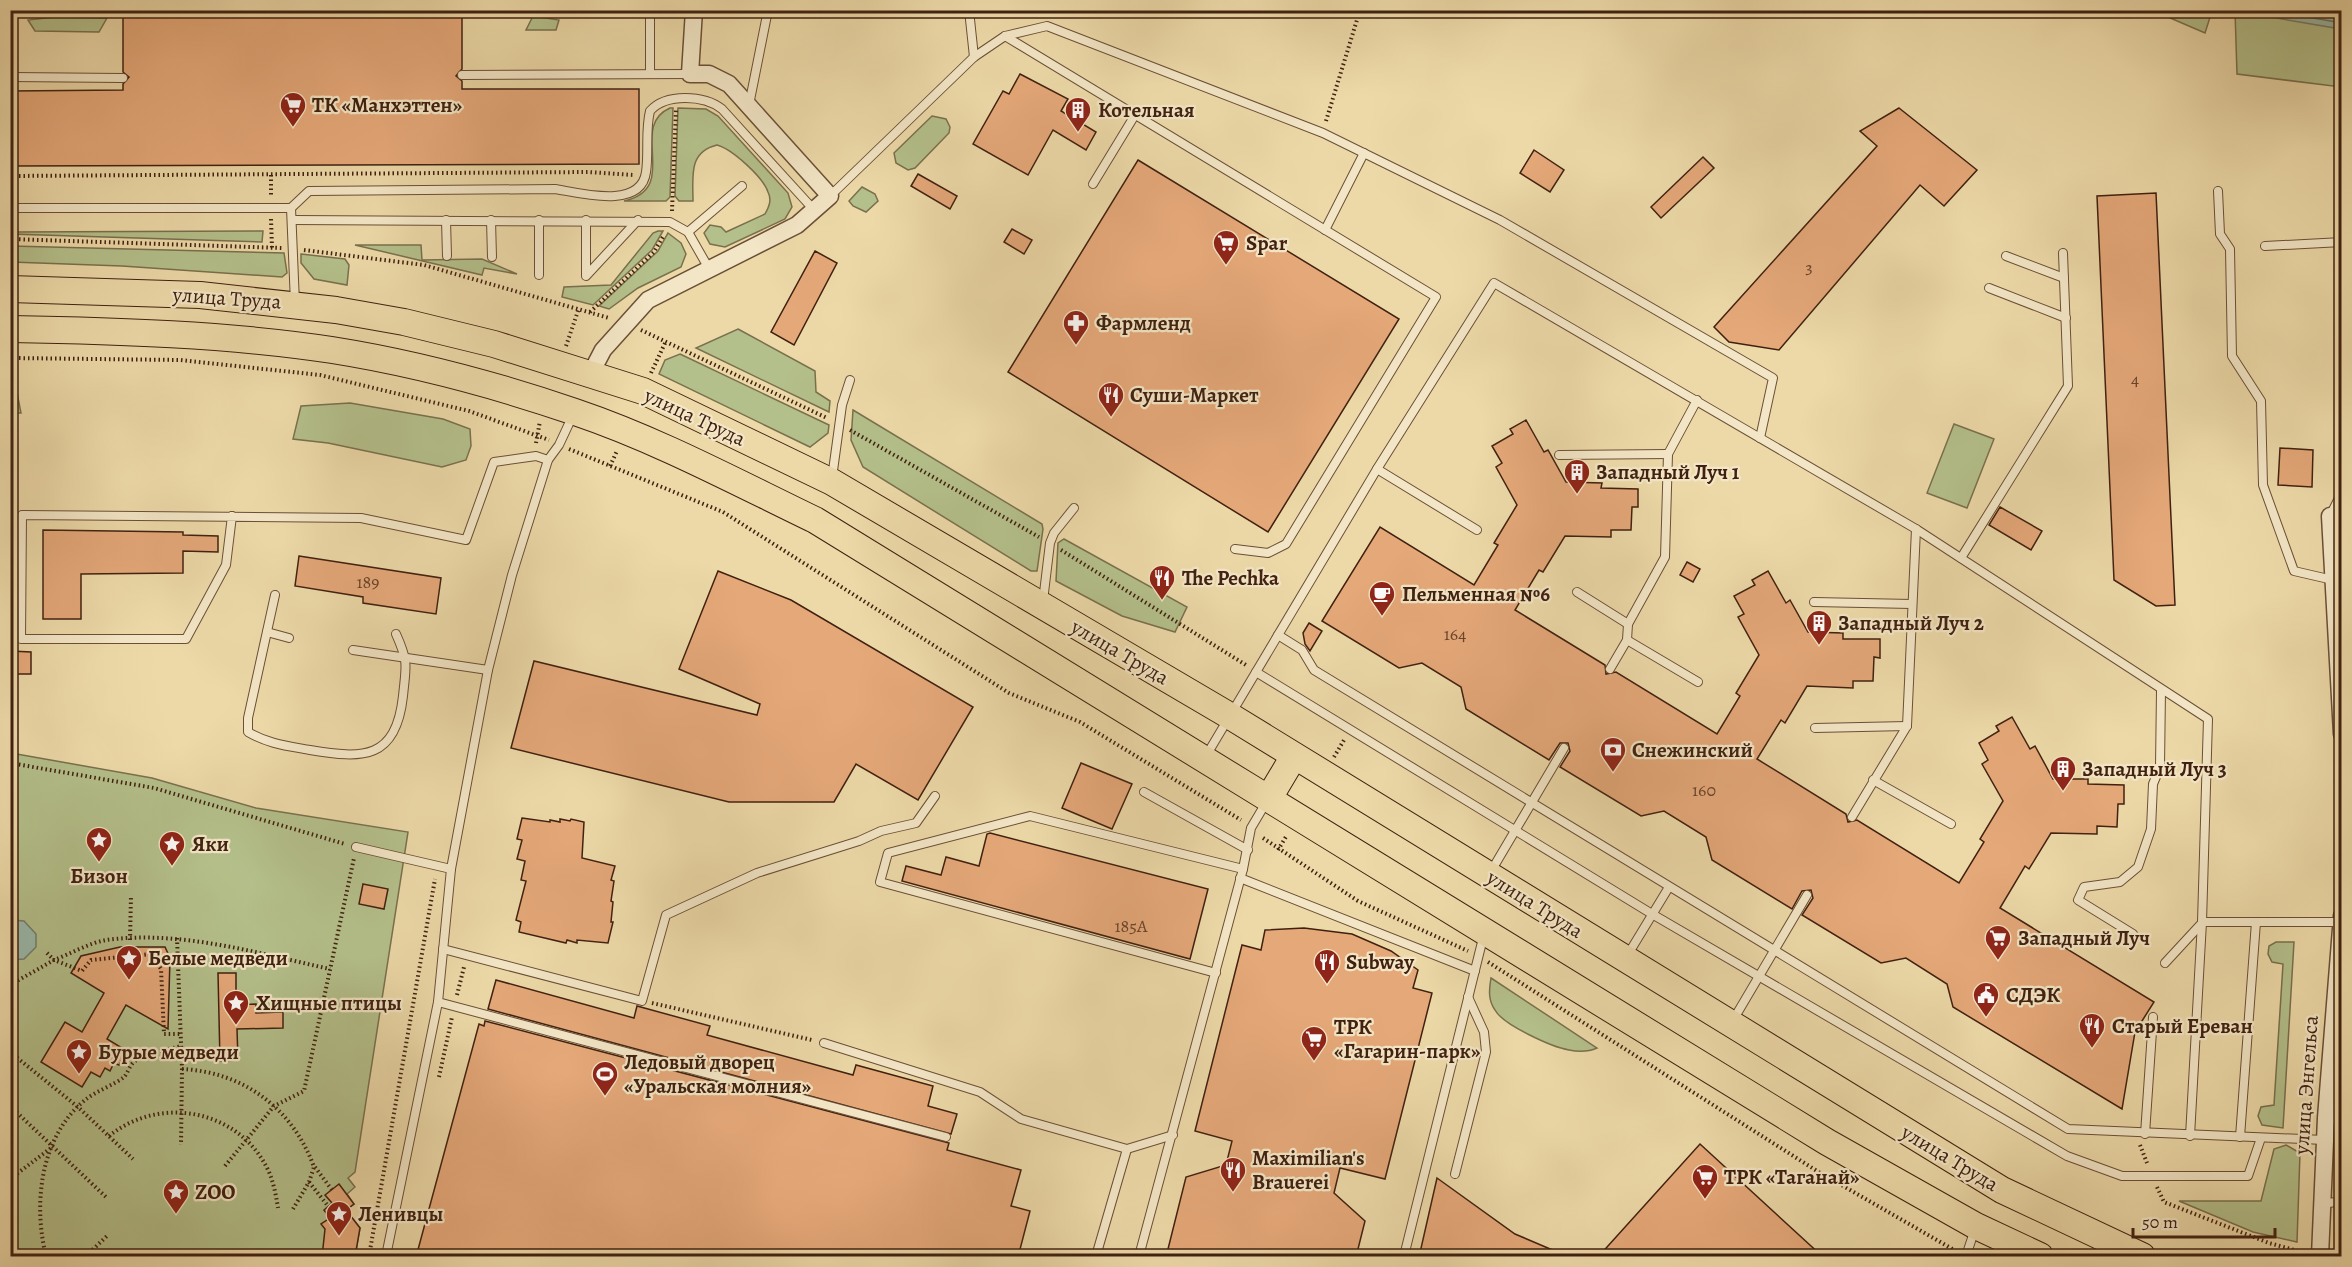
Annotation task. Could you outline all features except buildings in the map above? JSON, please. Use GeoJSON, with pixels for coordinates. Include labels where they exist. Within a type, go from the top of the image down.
{"type":"FeatureCollection","features":[{"type":"Feature","properties":{"kind":"main road","name":"улица Труда"},"geometry":{"type":"LineString","coordinates":[[10,289],[108,291],[295,304],[438,330],[591,373],[643,392],[832,482],[1230,716],[2002,1190],[2142,1257]]}},
{"type":"Feature","properties":{"kind":"main road","name":"улица Труда"},"geometry":{"type":"LineString","coordinates":[[10,330],[199,337],[332,350],[441,373],[574,411],[646,439],[815,520],[1827,1142],[1976,1226],[2040,1257]]}},
{"type":"Feature","properties":{"kind":"main road"},"geometry":{"type":"LineString","coordinates":[[574,411],[591,373]]}},
{"type":"Feature","properties":{"kind":"main road"},"geometry":{"type":"LineString","coordinates":[[1269,798],[1294,756]]}},
{"type":"Feature","properties":{"kind":"street"},"geometry":{"type":"LineString","coordinates":[[591,373],[603,350],[648,300],[708,267],[797,225],[830,196],[729,84],[719,77],[690,74],[694,10]]}},
{"type":"Feature","properties":{"kind":"street"},"geometry":{"type":"LineString","coordinates":[[2330,516],[2342,734]]}},
{"type":"Feature","properties":{"kind":"street","name":"улица Энгельса"},"geometry":{"type":"LineString","coordinates":[[2314,1255],[2321,1204],[2324,1140],[2334,1120],[2342,916]]}},
{"type":"Feature","properties":{"kind":"lane"},"geometry":{"type":"LineString","coordinates":[[650,10],[651,74]]}},
{"type":"Feature","properties":{"kind":"lane"},"geometry":{"type":"LineString","coordinates":[[749,105],[768,10]]}},
{"type":"Feature","properties":{"kind":"lane"},"geometry":{"type":"LineString","coordinates":[[969,10],[974,57]]}},
{"type":"Feature","properties":{"kind":"lane"},"geometry":{"type":"LineString","coordinates":[[830,196],[974,57],[1005,36],[1047,26],[1323,133],[1500,220],[1773,378],[1760,438]]}},
{"type":"Feature","properties":{"kind":"lane"},"geometry":{"type":"LineString","coordinates":[[1005,36],[1436,297],[1286,544],[1268,553],[1235,549]]}},
{"type":"Feature","properties":{"kind":"lane"},"geometry":{"type":"LineString","coordinates":[[462,75],[690,74]]}},
{"type":"Feature","properties":{"kind":"lane"},"geometry":{"type":"LineString","coordinates":[[10,77],[123,78]]}},
{"type":"Feature","properties":{"kind":"lane"},"geometry":{"type":"LineString","coordinates":[[10,208],[291,208],[309,190],[555,189],[616,195],[632,193],[641,186],[646,176],[646,125],[650,111],[665,100],[712,102],[815,211]]}},
{"type":"Feature","properties":{"kind":"lane"},"geometry":{"type":"LineString","coordinates":[[1093,184],[1135,115]]}},
{"type":"Feature","properties":{"kind":"lane"},"geometry":{"type":"LineString","coordinates":[[1325,230],[1364,153]]}},
{"type":"Feature","properties":{"kind":"lane"},"geometry":{"type":"LineString","coordinates":[[688,232],[742,186]]}},
{"type":"Feature","properties":{"kind":"lane"},"geometry":{"type":"LineString","coordinates":[[2218,192],[2220,234],[2230,249],[2232,356],[2261,401],[2263,485],[2294,571],[2333,580]]}},
{"type":"Feature","properties":{"kind":"lane"},"geometry":{"type":"LineString","coordinates":[[291,208],[295,304]]}},
{"type":"Feature","properties":{"kind":"lane"},"geometry":{"type":"LineString","coordinates":[[293,220],[638,220],[670,222],[688,232],[708,267]]}},
{"type":"Feature","properties":{"kind":"lane"},"geometry":{"type":"LineString","coordinates":[[446,220],[447,256]]}},
{"type":"Feature","properties":{"kind":"lane"},"geometry":{"type":"LineString","coordinates":[[491,220],[492,257]]}},
{"type":"Feature","properties":{"kind":"lane"},"geometry":{"type":"LineString","coordinates":[[539,275],[540,220]]}},
{"type":"Feature","properties":{"kind":"lane"},"geometry":{"type":"LineString","coordinates":[[586,220],[586,276],[638,220]]}},
{"type":"Feature","properties":{"kind":"lane"},"geometry":{"type":"LineString","coordinates":[[2265,246],[2342,242]]}},
{"type":"Feature","properties":{"kind":"lane"},"geometry":{"type":"LineString","coordinates":[[1961,558],[2068,386],[2063,253]]}},
{"type":"Feature","properties":{"kind":"lane"},"geometry":{"type":"LineString","coordinates":[[2006,256],[2064,278]]}},
{"type":"Feature","properties":{"kind":"lane"},"geometry":{"type":"LineString","coordinates":[[1205,759],[1377,469],[1494,283],[1916,530],[2208,719],[2202,922],[2190,1136]]}},
{"type":"Feature","properties":{"kind":"lane"},"geometry":{"type":"LineString","coordinates":[[1989,288],[2066,318]]}},
{"type":"Feature","properties":{"kind":"lane"},"geometry":{"type":"LineString","coordinates":[[832,482],[840,415],[850,380]]}},
{"type":"Feature","properties":{"kind":"lane"},"geometry":{"type":"LineString","coordinates":[[1610,669],[1628,640],[1628,624],[1665,557],[1668,454],[1697,400]]}},
{"type":"Feature","properties":{"kind":"lane"},"geometry":{"type":"LineString","coordinates":[[386,1257],[438,1002],[451,869],[488,670],[512,575],[548,460],[560,445],[574,411]]}},
{"type":"Feature","properties":{"kind":"lane"},"geometry":{"type":"LineString","coordinates":[[1559,455],[1668,454]]}},
{"type":"Feature","properties":{"kind":"lane"},"geometry":{"type":"LineString","coordinates":[[232,516],[226,565],[186,639],[21,639],[22,515],[232,516],[361,518],[466,540],[494,462],[536,456],[548,460]]}},
{"type":"Feature","properties":{"kind":"lane"},"geometry":{"type":"LineString","coordinates":[[1377,469],[1478,530]]}},
{"type":"Feature","properties":{"kind":"lane"},"geometry":{"type":"LineString","coordinates":[[2330,516],[2342,492]]}},
{"type":"Feature","properties":{"kind":"lane"},"geometry":{"type":"LineString","coordinates":[[1042,607],[1050,543],[1054,533],[1074,508]]}},
{"type":"Feature","properties":{"kind":"lane"},"geometry":{"type":"LineString","coordinates":[[1852,817],[1907,726],[1916,530]]}},
{"type":"Feature","properties":{"kind":"lane"},"geometry":{"type":"LineString","coordinates":[[1577,592],[1628,624]]}},
{"type":"Feature","properties":{"kind":"lane"},"geometry":{"type":"LineString","coordinates":[[275,595],[248,718],[248,732],[264,742],[347,756],[362,755],[379,748],[393,736],[401,710],[407,658],[396,634]]}},
{"type":"Feature","properties":{"kind":"lane"},"geometry":{"type":"LineString","coordinates":[[1814,602],[1912,604]]}},
{"type":"Feature","properties":{"kind":"lane"},"geometry":{"type":"LineString","coordinates":[[267,633],[289,638]]}},
{"type":"Feature","properties":{"kind":"lane"},"geometry":{"type":"LineString","coordinates":[[1278,635],[1302,650],[1314,670],[2068,1130],[2324,1140]]}},
{"type":"Feature","properties":{"kind":"lane"},"geometry":{"type":"LineString","coordinates":[[1628,640],[1698,682]]}},
{"type":"Feature","properties":{"kind":"lane"},"geometry":{"type":"LineString","coordinates":[[353,650],[488,670]]}},
{"type":"Feature","properties":{"kind":"lane"},"geometry":{"type":"LineString","coordinates":[[1256,672],[1652,914],[2067,1156],[2122,1176],[2248,1176],[2261,1138]]}},
{"type":"Feature","properties":{"kind":"lane"},"geometry":{"type":"LineString","coordinates":[[2133,934],[2078,900],[2084,887],[2120,882],[2138,867],[2151,829],[2153,784],[2160,767],[2161,690]]}},
{"type":"Feature","properties":{"kind":"lane"},"geometry":{"type":"LineString","coordinates":[[1815,728],[1907,726]]}},
{"type":"Feature","properties":{"kind":"lane"},"geometry":{"type":"LineString","coordinates":[[1488,876],[1564,748]]}},
{"type":"Feature","properties":{"kind":"lane"},"geometry":{"type":"LineString","coordinates":[[1873,780],[1951,824]]}},
{"type":"Feature","properties":{"kind":"lane"},"geometry":{"type":"LineString","coordinates":[[1144,792],[1248,850]]}},
{"type":"Feature","properties":{"kind":"lane"},"geometry":{"type":"LineString","coordinates":[[443,949],[642,1001],[666,915],[757,873],[859,841],[880,831],[916,823],[935,796]]}},
{"type":"Feature","properties":{"kind":"lane"},"geometry":{"type":"LineString","coordinates":[[1139,1257],[1216,973],[1248,850],[1251,828],[1269,798]]}},
{"type":"Feature","properties":{"kind":"lane"},"geometry":{"type":"LineString","coordinates":[[1216,973],[880,882],[888,853],[1030,816],[1243,869]]}},
{"type":"Feature","properties":{"kind":"lane"},"geometry":{"type":"LineString","coordinates":[[356,848],[451,869]]}},
{"type":"Feature","properties":{"kind":"lane"},"geometry":{"type":"LineString","coordinates":[[1240,878],[1475,971]]}},
{"type":"Feature","properties":{"kind":"lane"},"geometry":{"type":"LineString","coordinates":[[1624,959],[1669,887]]}},
{"type":"Feature","properties":{"kind":"lane"},"geometry":{"type":"LineString","coordinates":[[1730,1024],[1807,896]]}},
{"type":"Feature","properties":{"kind":"lane"},"geometry":{"type":"LineString","coordinates":[[2165,963],[2202,922],[2341,922]]}},
{"type":"Feature","properties":{"kind":"lane"},"geometry":{"type":"LineString","coordinates":[[2240,1137],[2256,922]]}},
{"type":"Feature","properties":{"kind":"lane"},"geometry":{"type":"LineString","coordinates":[[1404,1257],[1484,931]]}},
{"type":"Feature","properties":{"kind":"lane"},"geometry":{"type":"LineString","coordinates":[[1455,1174],[1486,1052],[1484,1032],[1468,997]]}},
{"type":"Feature","properties":{"kind":"lane"},"geometry":{"type":"LineString","coordinates":[[438,1002],[946,1137]]}},
{"type":"Feature","properties":{"kind":"lane"},"geometry":{"type":"LineString","coordinates":[[2145,1134],[2153,1017]]}},
{"type":"Feature","properties":{"kind":"lane"},"geometry":{"type":"LineString","coordinates":[[824,1043],[980,1092],[1021,1119],[1127,1149],[1173,1135]]}},
{"type":"Feature","properties":{"kind":"lane"},"geometry":{"type":"LineString","coordinates":[[1096,1257],[1127,1149]]}},
{"type":"Feature","properties":{"kind":"lane"},"geometry":{"type":"LineString","coordinates":[[2321,1204],[2342,1201]]}},
{"type":"Feature","properties":{"kind":"lane"},"geometry":{"type":"LineString","coordinates":[[1966,1256],[1976,1226]]}},
{"type":"Feature","properties":{"kind":"path"},"geometry":{"type":"LineString","coordinates":[[1323,133],[1360,10]]}},
{"type":"Feature","properties":{"kind":"path"},"geometry":{"type":"LineString","coordinates":[[10,176],[588,172],[646,176]]}},
{"type":"Feature","properties":{"kind":"path"},"geometry":{"type":"LineString","coordinates":[[10,358],[180,360],[320,375],[469,411],[536,434]]}},
{"type":"Feature","properties":{"kind":"path"},"geometry":{"type":"LineString","coordinates":[[610,466],[723,512],[1009,693],[1080,723],[1231,812],[1278,850],[1358,901],[1478,956],[1817,1171],[1966,1256]]}},
{"type":"Feature","properties":{"kind":"path"},"geometry":{"type":"LineString","coordinates":[[10,763],[154,788],[356,848],[304,1091],[274,1106],[225,1166]]}},
{"type":"Feature","properties":{"kind":"path"},"geometry":{"type":"LineString","coordinates":[[130,940],[131,895]]}},
{"type":"Feature","properties":{"kind":"path"},"geometry":{"type":"LineString","coordinates":[[10,985],[54,960],[104,940],[177,938],[233,947],[330,969]]}},
{"type":"Feature","properties":{"kind":"path"},"geometry":{"type":"LineString","coordinates":[[177,938],[182,1069],[181,1145]]}},
{"type":"Feature","properties":{"kind":"path"},"geometry":{"type":"LineString","coordinates":[[47,953],[54,960],[82,971],[91,960],[151,954],[161,969],[164,1034],[181,1034]]}},
{"type":"Feature","properties":{"kind":"path"},"geometry":{"type":"LineString","coordinates":[[642,1001],[824,1043]]}},
{"type":"Feature","properties":{"kind":"path"},"geometry":{"type":"LineString","coordinates":[[46,1257],[38,1211],[41,1187],[51,1148],[64,1124],[78,1107],[102,1087],[124,1076],[131,1064],[139,1058],[181,1046]]}},
{"type":"Feature","properties":{"kind":"path"},"geometry":{"type":"LineString","coordinates":[[10,1052],[78,1107],[133,1159]]}},
{"type":"Feature","properties":{"kind":"path"},"geometry":{"type":"LineString","coordinates":[[182,1069],[220,1075],[242,1084],[274,1106],[297,1130],[314,1167],[332,1190]]}},
{"type":"Feature","properties":{"kind":"path"},"geometry":{"type":"LineString","coordinates":[[10,1106],[51,1148],[107,1197]]}},
{"type":"Feature","properties":{"kind":"path"},"geometry":{"type":"LineString","coordinates":[[109,1136],[141,1117],[181,1111],[215,1120],[246,1140],[269,1173],[278,1208]]}},
{"type":"Feature","properties":{"kind":"path"},"geometry":{"type":"LineString","coordinates":[[2134,1133],[2164,1202],[2269,1243],[2314,1255]]}},
{"type":"Feature","properties":{"kind":"path"},"geometry":{"type":"LineString","coordinates":[[10,1179],[51,1148]]}},
{"type":"Feature","properties":{"kind":"path"},"geometry":{"type":"LineString","coordinates":[[293,1209],[309,1182],[314,1167]]}},
{"type":"Feature","properties":{"kind":"path"},"geometry":{"type":"LineString","coordinates":[[309,1182],[328,1206]]}},
{"type":"Feature","properties":{"kind":"path"},"geometry":{"type":"LineString","coordinates":[[86,1257],[108,1235]]}},
{"type":"Feature","properties":{"kind":"green space"},"geometry":{"type":"Polygon","coordinates":[[[2154,11],[2212,11],[2205,33],[2154,11]]]}},
{"type":"Feature","properties":{"kind":"green space"},"geometry":{"type":"Polygon","coordinates":[[[2235,11],[2341,28],[2341,87],[2237,74],[2235,11]]]}},
{"type":"Feature","properties":{"kind":"green space"},"geometry":{"type":"Polygon","coordinates":[[[533,16],[559,20],[556,30],[526,30],[533,16]]]}},
{"type":"Feature","properties":{"kind":"green space"},"geometry":{"type":"Polygon","coordinates":[[[55,17],[107,18],[99,32],[35,31],[28,20],[55,17]]]}},
{"type":"Feature","properties":{"kind":"green space"},"geometry":{"type":"Polygon","coordinates":[[[673,108],[670,197],[666,201],[624,201],[641,194],[650,184],[653,171],[653,129],[658,117],[673,108]]]}},
{"type":"Feature","properties":{"kind":"green space"},"geometry":{"type":"Polygon","coordinates":[[[678,108],[706,109],[718,116],[788,193],[792,207],[785,219],[725,247],[710,244],[704,233],[710,225],[721,227],[726,232],[765,214],[770,198],[765,186],[746,164],[731,152],[717,145],[708,148],[697,159],[693,175],[693,201],[679,201],[675,196],[678,108]]]}},
{"type":"Feature","properties":{"kind":"green space"},"geometry":{"type":"Polygon","coordinates":[[[932,116],[946,119],[950,127],[949,133],[915,168],[908,170],[896,163],[894,153],[932,116]]]}},
{"type":"Feature","properties":{"kind":"green space"},"geometry":{"type":"Polygon","coordinates":[[[862,187],[875,194],[878,201],[866,212],[853,206],[849,201],[862,187]]]}},
{"type":"Feature","properties":{"kind":"green space"},"geometry":{"type":"Polygon","coordinates":[[[263,231],[262,242],[10,234],[11,232],[263,231]]]}},
{"type":"Feature","properties":{"kind":"green space"},"geometry":{"type":"Polygon","coordinates":[[[663,231],[652,250],[593,305],[562,297],[564,287],[611,285],[653,233],[663,231]]]}},
{"type":"Feature","properties":{"kind":"green space"},"geometry":{"type":"Polygon","coordinates":[[[668,233],[681,243],[686,254],[681,267],[638,288],[609,309],[599,306],[658,251],[668,233]]]}},
{"type":"Feature","properties":{"kind":"green space"},"geometry":{"type":"Polygon","coordinates":[[[355,245],[421,245],[422,260],[482,259],[517,274],[484,268],[482,275],[355,245]]]}},
{"type":"Feature","properties":{"kind":"green space"},"geometry":{"type":"Polygon","coordinates":[[[11,246],[284,253],[287,273],[282,277],[122,266],[11,262],[11,246]]]}},
{"type":"Feature","properties":{"kind":"green space"},"geometry":{"type":"Polygon","coordinates":[[[301,254],[345,259],[349,265],[347,285],[314,279],[301,263],[301,254]]]}},
{"type":"Feature","properties":{"kind":"green space"},"geometry":{"type":"Polygon","coordinates":[[[738,329],[815,371],[816,392],[830,401],[829,412],[696,348],[738,329]]]}},
{"type":"Feature","properties":{"kind":"green space"},"geometry":{"type":"Polygon","coordinates":[[[680,354],[829,425],[828,433],[810,447],[659,374],[665,360],[680,354]]]}},
{"type":"Feature","properties":{"kind":"green space"},"geometry":{"type":"Polygon","coordinates":[[[10,377],[14,377],[21,413],[11,413],[10,377]]]}},
{"type":"Feature","properties":{"kind":"green space"},"geometry":{"type":"Polygon","coordinates":[[[350,403],[443,419],[470,429],[471,446],[466,460],[442,467],[328,443],[293,439],[301,406],[350,403]]]}},
{"type":"Feature","properties":{"kind":"green space"},"geometry":{"type":"Polygon","coordinates":[[[853,410],[1042,524],[1037,571],[1031,571],[863,467],[851,440],[853,410]]]}},
{"type":"Feature","properties":{"kind":"green space"},"geometry":{"type":"Polygon","coordinates":[[[1954,424],[1994,439],[1967,508],[1927,493],[1954,424]]]}},
{"type":"Feature","properties":{"kind":"green space"},"geometry":{"type":"Polygon","coordinates":[[[1064,539],[1187,607],[1175,632],[1122,616],[1056,581],[1058,543],[1064,539]]]}},
{"type":"Feature","properties":{"kind":"green space"},"geometry":{"type":"Polygon","coordinates":[[[11,753],[152,778],[256,808],[408,832],[355,1172],[348,1178],[355,1187],[347,1194],[354,1204],[346,1210],[360,1228],[355,1256],[11,1256],[11,753]]]}},
{"type":"Feature","properties":{"kind":"green space"},"geometry":{"type":"Polygon","coordinates":[[[2276,942],[2294,942],[2283,1128],[2262,1125],[2258,1116],[2261,1107],[2274,1105],[2283,964],[2272,962],[2268,954],[2269,946],[2276,942]]]}},
{"type":"Feature","properties":{"kind":"green space"},"geometry":{"type":"Polygon","coordinates":[[[1491,978],[1597,1048],[1573,1051],[1561,1048],[1540,1040],[1508,1022],[1500,1016],[1491,1002],[1491,978]]]}},
{"type":"Feature","properties":{"kind":"green space"},"geometry":{"type":"Polygon","coordinates":[[[2286,1145],[2300,1153],[2297,1242],[2253,1232],[2179,1201],[2261,1201],[2274,1149],[2286,1145]]]}},
{"type":"Feature","properties":{"kind":"water"},"geometry":{"type":"Polygon","coordinates":[[[2235,11],[2341,11],[2341,29],[2235,11]]]}},
{"type":"Feature","properties":{"kind":"water"},"geometry":{"type":"Polygon","coordinates":[[[11,920],[24,921],[36,934],[36,947],[24,959],[11,960],[11,920]]]}},
{"type":"Feature","properties":{"kind":"place","name":"ТК «Манхэттен»"},"geometry":{"type":"Point","coordinates":[293,128]}},
{"type":"Feature","properties":{"kind":"place","name":"Котельная"},"geometry":{"type":"Point","coordinates":[1078,133]}},
{"type":"Feature","properties":{"kind":"place","name":"Spar"},"geometry":{"type":"Point","coordinates":[1226,266]}},
{"type":"Feature","properties":{"kind":"place","name":"Фармленд"},"geometry":{"type":"Point","coordinates":[1076,346]}},
{"type":"Feature","properties":{"kind":"place","name":"Суши-Маркет"},"geometry":{"type":"Point","coordinates":[1111,418]}},
{"type":"Feature","properties":{"kind":"place","name":"Западный Луч 1"},"geometry":{"type":"Point","coordinates":[1577,495]}},
{"type":"Feature","properties":{"kind":"place","name":"The Pechka"},"geometry":{"type":"Point","coordinates":[1162,601]}},
{"type":"Feature","properties":{"kind":"place","name":"Пельменная №6"},"geometry":{"type":"Point","coordinates":[1382,617]}},
{"type":"Feature","properties":{"kind":"place","name":"Западный Луч 2"},"geometry":{"type":"Point","coordinates":[1819,646]}},
{"type":"Feature","properties":{"kind":"place","name":"Снежинский"},"geometry":{"type":"Point","coordinates":[1613,773]}},
{"type":"Feature","properties":{"kind":"place","name":"Западный Луч 3"},"geometry":{"type":"Point","coordinates":[2063,792]}},
{"type":"Feature","properties":{"kind":"place","name":"Бизон"},"geometry":{"type":"Point","coordinates":[99,863]}},
{"type":"Feature","properties":{"kind":"place","name":"Яки"},"geometry":{"type":"Point","coordinates":[172,867]}},
{"type":"Feature","properties":{"kind":"place","name":"Западный Луч"},"geometry":{"type":"Point","coordinates":[1998,961]}},
{"type":"Feature","properties":{"kind":"place","name":"Белые медведи"},"geometry":{"type":"Point","coordinates":[129,981]}},
{"type":"Feature","properties":{"kind":"place","name":"Subway"},"geometry":{"type":"Point","coordinates":[1327,985]}},
{"type":"Feature","properties":{"kind":"place","name":"СДЭК"},"geometry":{"type":"Point","coordinates":[1986,1018]}},
{"type":"Feature","properties":{"kind":"place","name":"Хищные птицы"},"geometry":{"type":"Point","coordinates":[236,1026]}},
{"type":"Feature","properties":{"kind":"place","name":"Старый Ереван"},"geometry":{"type":"Point","coordinates":[2092,1049]}},
{"type":"Feature","properties":{"kind":"place","name":"ТРК «Гагарин-парк»"},"geometry":{"type":"Point","coordinates":[1314,1062]}},
{"type":"Feature","properties":{"kind":"place","name":"Бурые медведи"},"geometry":{"type":"Point","coordinates":[79,1075]}},
{"type":"Feature","properties":{"kind":"place","name":"Ледовый дворец «Уральская молния»"},"geometry":{"type":"Point","coordinates":[605,1097]}},
{"type":"Feature","properties":{"kind":"place","name":"Maximilian's Brauerei"},"geometry":{"type":"Point","coordinates":[1233,1193]}},
{"type":"Feature","properties":{"kind":"place","name":"ТРК «Таганай»"},"geometry":{"type":"Point","coordinates":[1705,1200]}},
{"type":"Feature","properties":{"kind":"place","name":"ZOO"},"geometry":{"type":"Point","coordinates":[176,1215]}},
{"type":"Feature","properties":{"kind":"place","name":"Ленивцы"},"geometry":{"type":"Point","coordinates":[339,1237]}}]}
